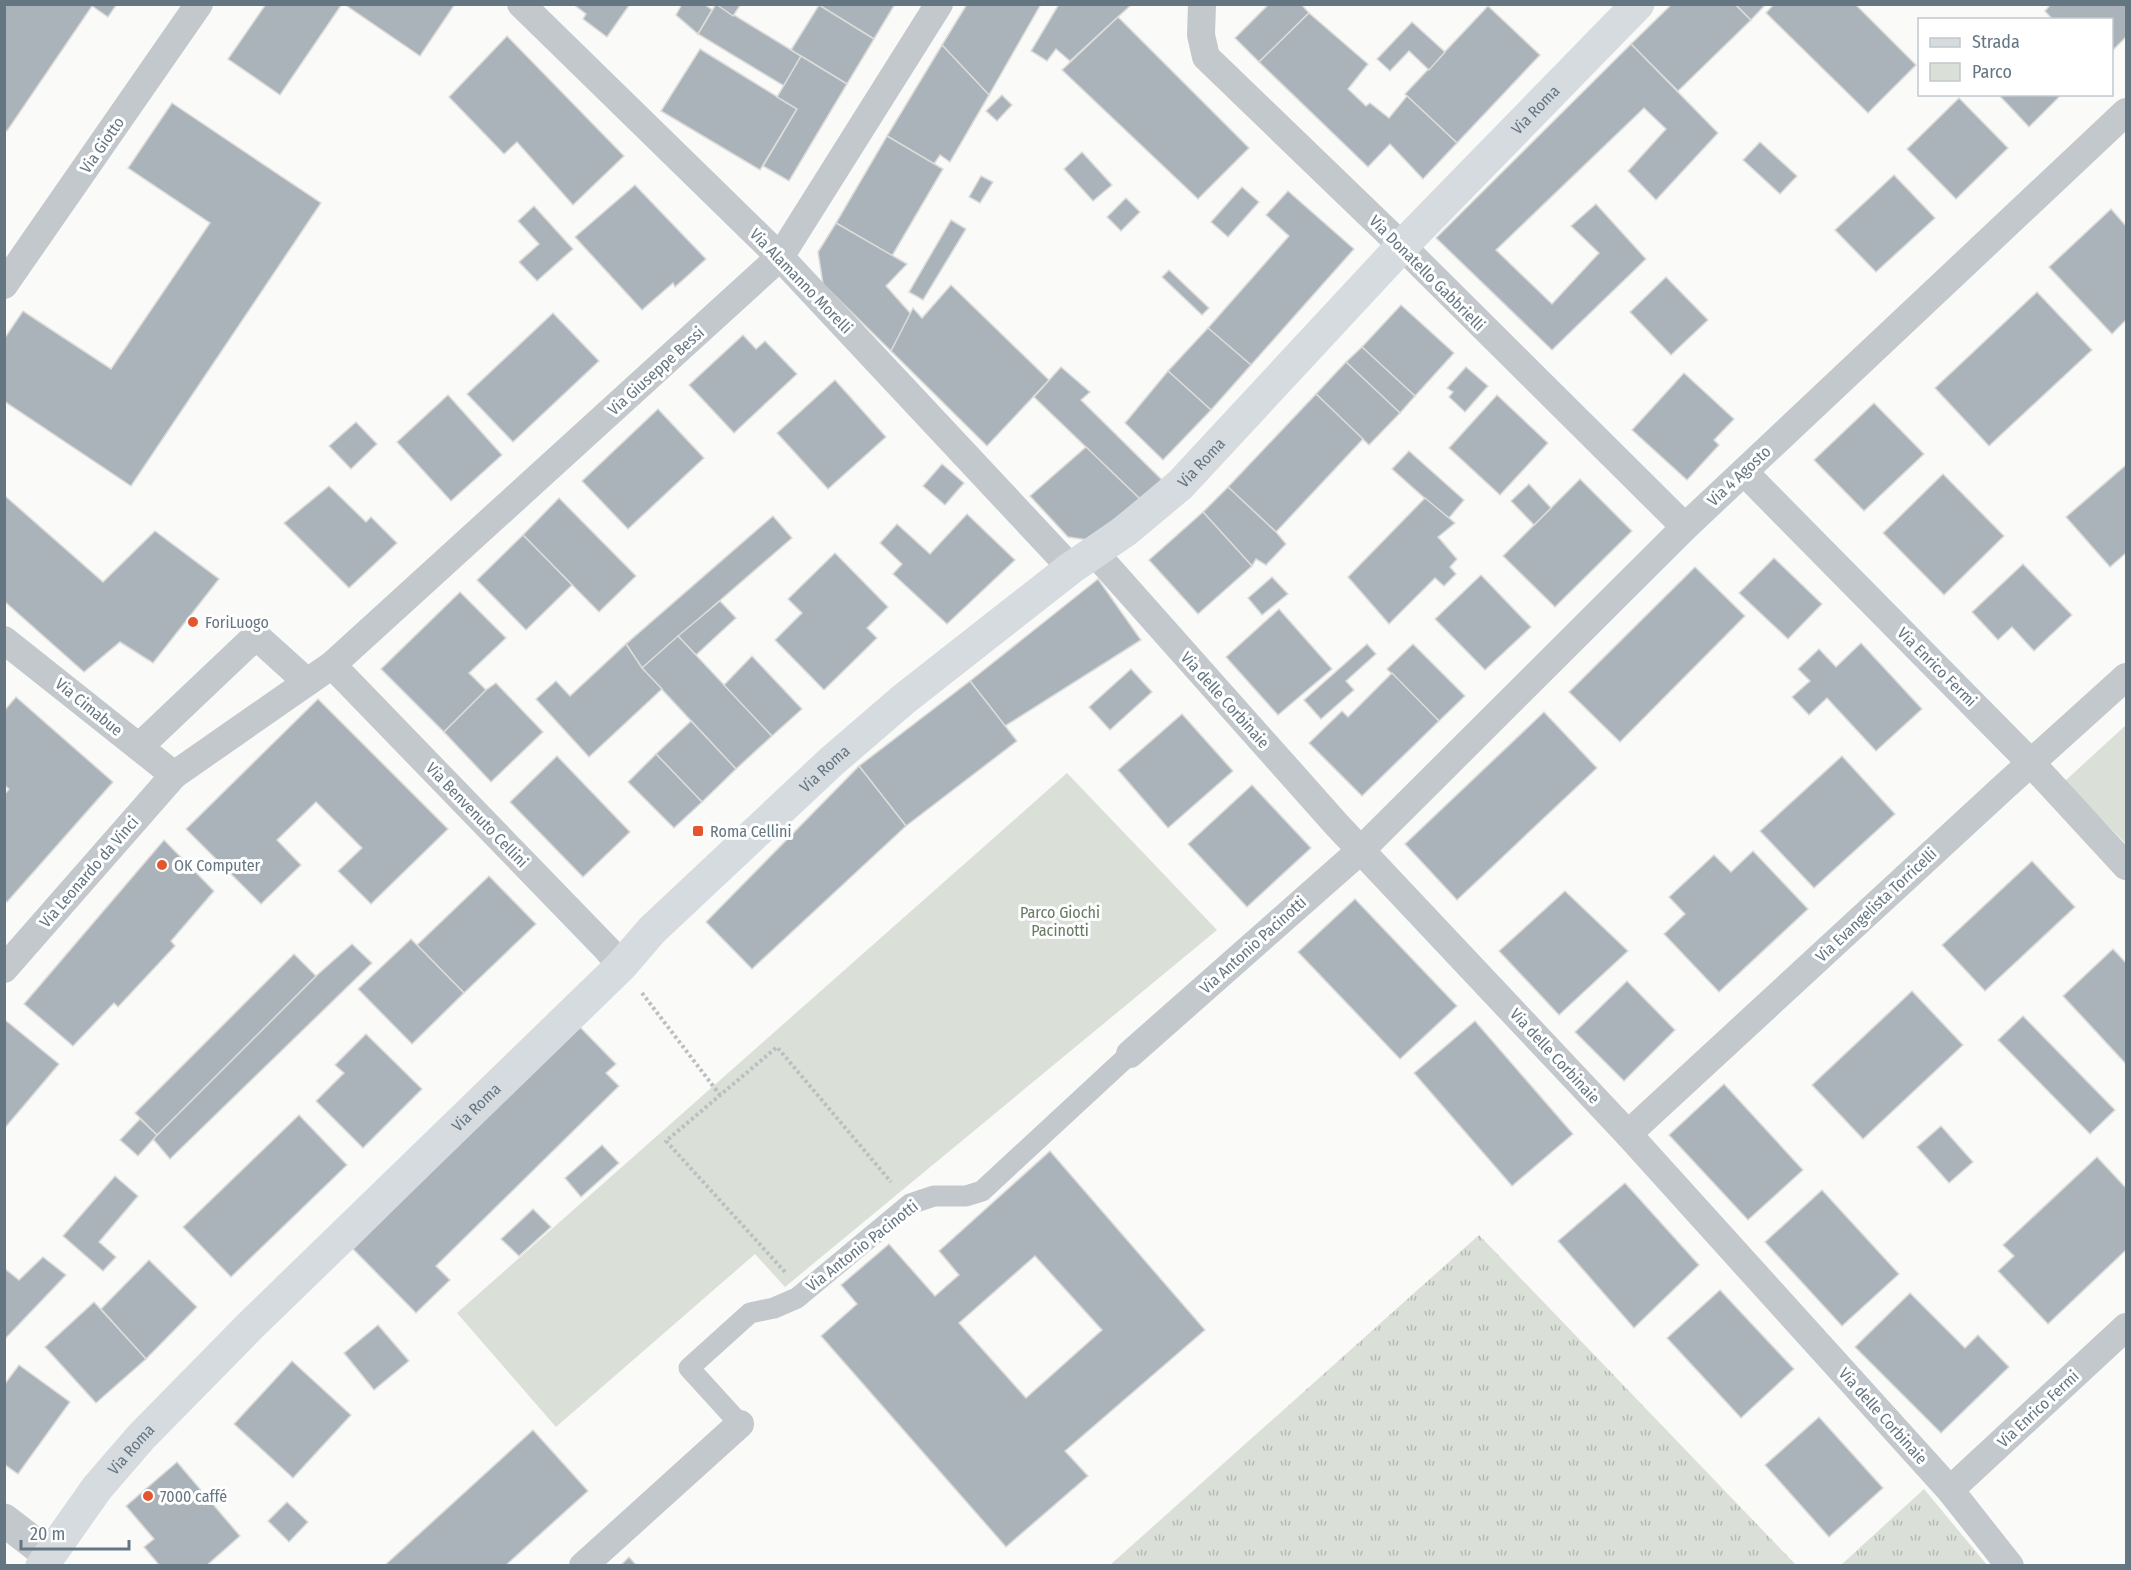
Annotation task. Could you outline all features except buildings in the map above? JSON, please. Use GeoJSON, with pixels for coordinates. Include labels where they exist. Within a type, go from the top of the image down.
{"type":"FeatureCollection","features":[{"type":"Feature","properties":{"kind":"main road","name":"Via Roma"},"geometry":{"type":"LineString","coordinates":[[51,1562],[104,1479],[141,1437],[250,1326],[621,966],[652,930],[832,761],[904,699],[1125,531],[1180,485],[1402,246],[1638,4]]}},
{"type":"Feature","properties":{"kind":"street","name":"Via Giotto"},"geometry":{"type":"LineString","coordinates":[[4,285],[199,4]]}},
{"type":"Feature","properties":{"kind":"street","name":"Via Alamanno Morelli"},"geometry":{"type":"LineString","coordinates":[[521,4],[780,257],[1083,561]]}},
{"type":"Feature","properties":{"kind":"street","name":"Via Giuseppe Bessi"},"geometry":{"type":"LineString","coordinates":[[308,682],[332,665],[780,257],[939,4]]}},
{"type":"Feature","properties":{"kind":"street","name":"Via Donatello Gabbrielli"},"geometry":{"type":"LineString","coordinates":[[1202,4],[1201,35],[1206,57],[1402,246],[1685,527]]}},
{"type":"Feature","properties":{"kind":"street","name":"Via 4 Agosto"},"geometry":{"type":"LineString","coordinates":[[1361,850],[1685,527],[2127,112]]}},
{"type":"Feature","properties":{"kind":"street","name":"Via Enrico Fermi"},"geometry":{"type":"LineString","coordinates":[[1744,472],[2031,763],[2127,866]]}},
{"type":"Feature","properties":{"kind":"street","name":"Via delle Corbinaie"},"geometry":{"type":"LineString","coordinates":[[1083,561],[1361,850],[1628,1134],[1950,1490],[2010,1566]]}},
{"type":"Feature","properties":{"kind":"street"},"geometry":{"type":"LineString","coordinates":[[139,747],[256,636],[308,682]]}},
{"type":"Feature","properties":{"kind":"street","name":"Via Cimabue"},"geometry":{"type":"LineString","coordinates":[[4,640],[174,775]]}},
{"type":"Feature","properties":{"kind":"street","name":"Via Benvenuto Cellini"},"geometry":{"type":"LineString","coordinates":[[332,665],[621,966]]}},
{"type":"Feature","properties":{"kind":"street","name":"Via Evangelista Torricelli"},"geometry":{"type":"LineString","coordinates":[[1628,1134],[2127,677]]}},
{"type":"Feature","properties":{"kind":"street","name":"Via Leonardo da Vinci"},"geometry":{"type":"LineString","coordinates":[[4,969],[174,775],[308,682]]}},
{"type":"Feature","properties":{"kind":"street","name":"Via Antonio Pacinotti"},"geometry":{"type":"LineString","coordinates":[[583,1566],[740,1424],[689,1368],[750,1313],[786,1304],[804,1292],[910,1204],[934,1196],[966,1196],[982,1191],[1130,1054],[1361,850]]}},
{"type":"Feature","properties":{"kind":"street","name":"Via Enrico Fermi"},"geometry":{"type":"LineString","coordinates":[[1950,1490],[2127,1327]]}},
{"type":"Feature","properties":{"kind":"street"},"geometry":{"type":"LineString","coordinates":[[4,1520],[51,1562]]}},
{"type":"Feature","properties":{"kind":"path"},"geometry":{"type":"LineString","coordinates":[[621,966],[720,1095]]}},
{"type":"Feature","properties":{"kind":"path"},"geometry":{"type":"LineString","coordinates":[[804,1292],[666,1141],[777,1047],[910,1204]]}},
{"type":"Feature","properties":{"kind":"green space"},"geometry":{"type":"Polygon","coordinates":[[[2126,725],[2126,844],[2065,781],[2126,725]]]}},
{"type":"Feature","properties":{"kind":"green space","name":"Parco Giochi Pacinotti"},"geometry":{"type":"Polygon","coordinates":[[[1067,773],[1217,930],[785,1287],[755,1254],[556,1427],[457,1313],[1067,773]]]}},
{"type":"Feature","properties":{"kind":"green space"},"geometry":{"type":"Polygon","coordinates":[[[1479,1235],[1796,1565],[1110,1565],[1479,1235]]]}},
{"type":"Feature","properties":{"kind":"green space"},"geometry":{"type":"Polygon","coordinates":[[[1924,1489],[1987,1565],[1841,1565],[1924,1489]]]}},
{"type":"Feature","properties":{"kind":"place","name":"ForiLuogo"},"geometry":{"type":"Point","coordinates":[193,622]}},
{"type":"Feature","properties":{"kind":"place","name":"Roma Cellini"},"geometry":{"type":"Point","coordinates":[698,831]}},
{"type":"Feature","properties":{"kind":"place","name":"OK Computer"},"geometry":{"type":"Point","coordinates":[162,865]}},
{"type":"Feature","properties":{"kind":"place","name":"7000 caffé"},"geometry":{"type":"Point","coordinates":[148,1496]}}]}
